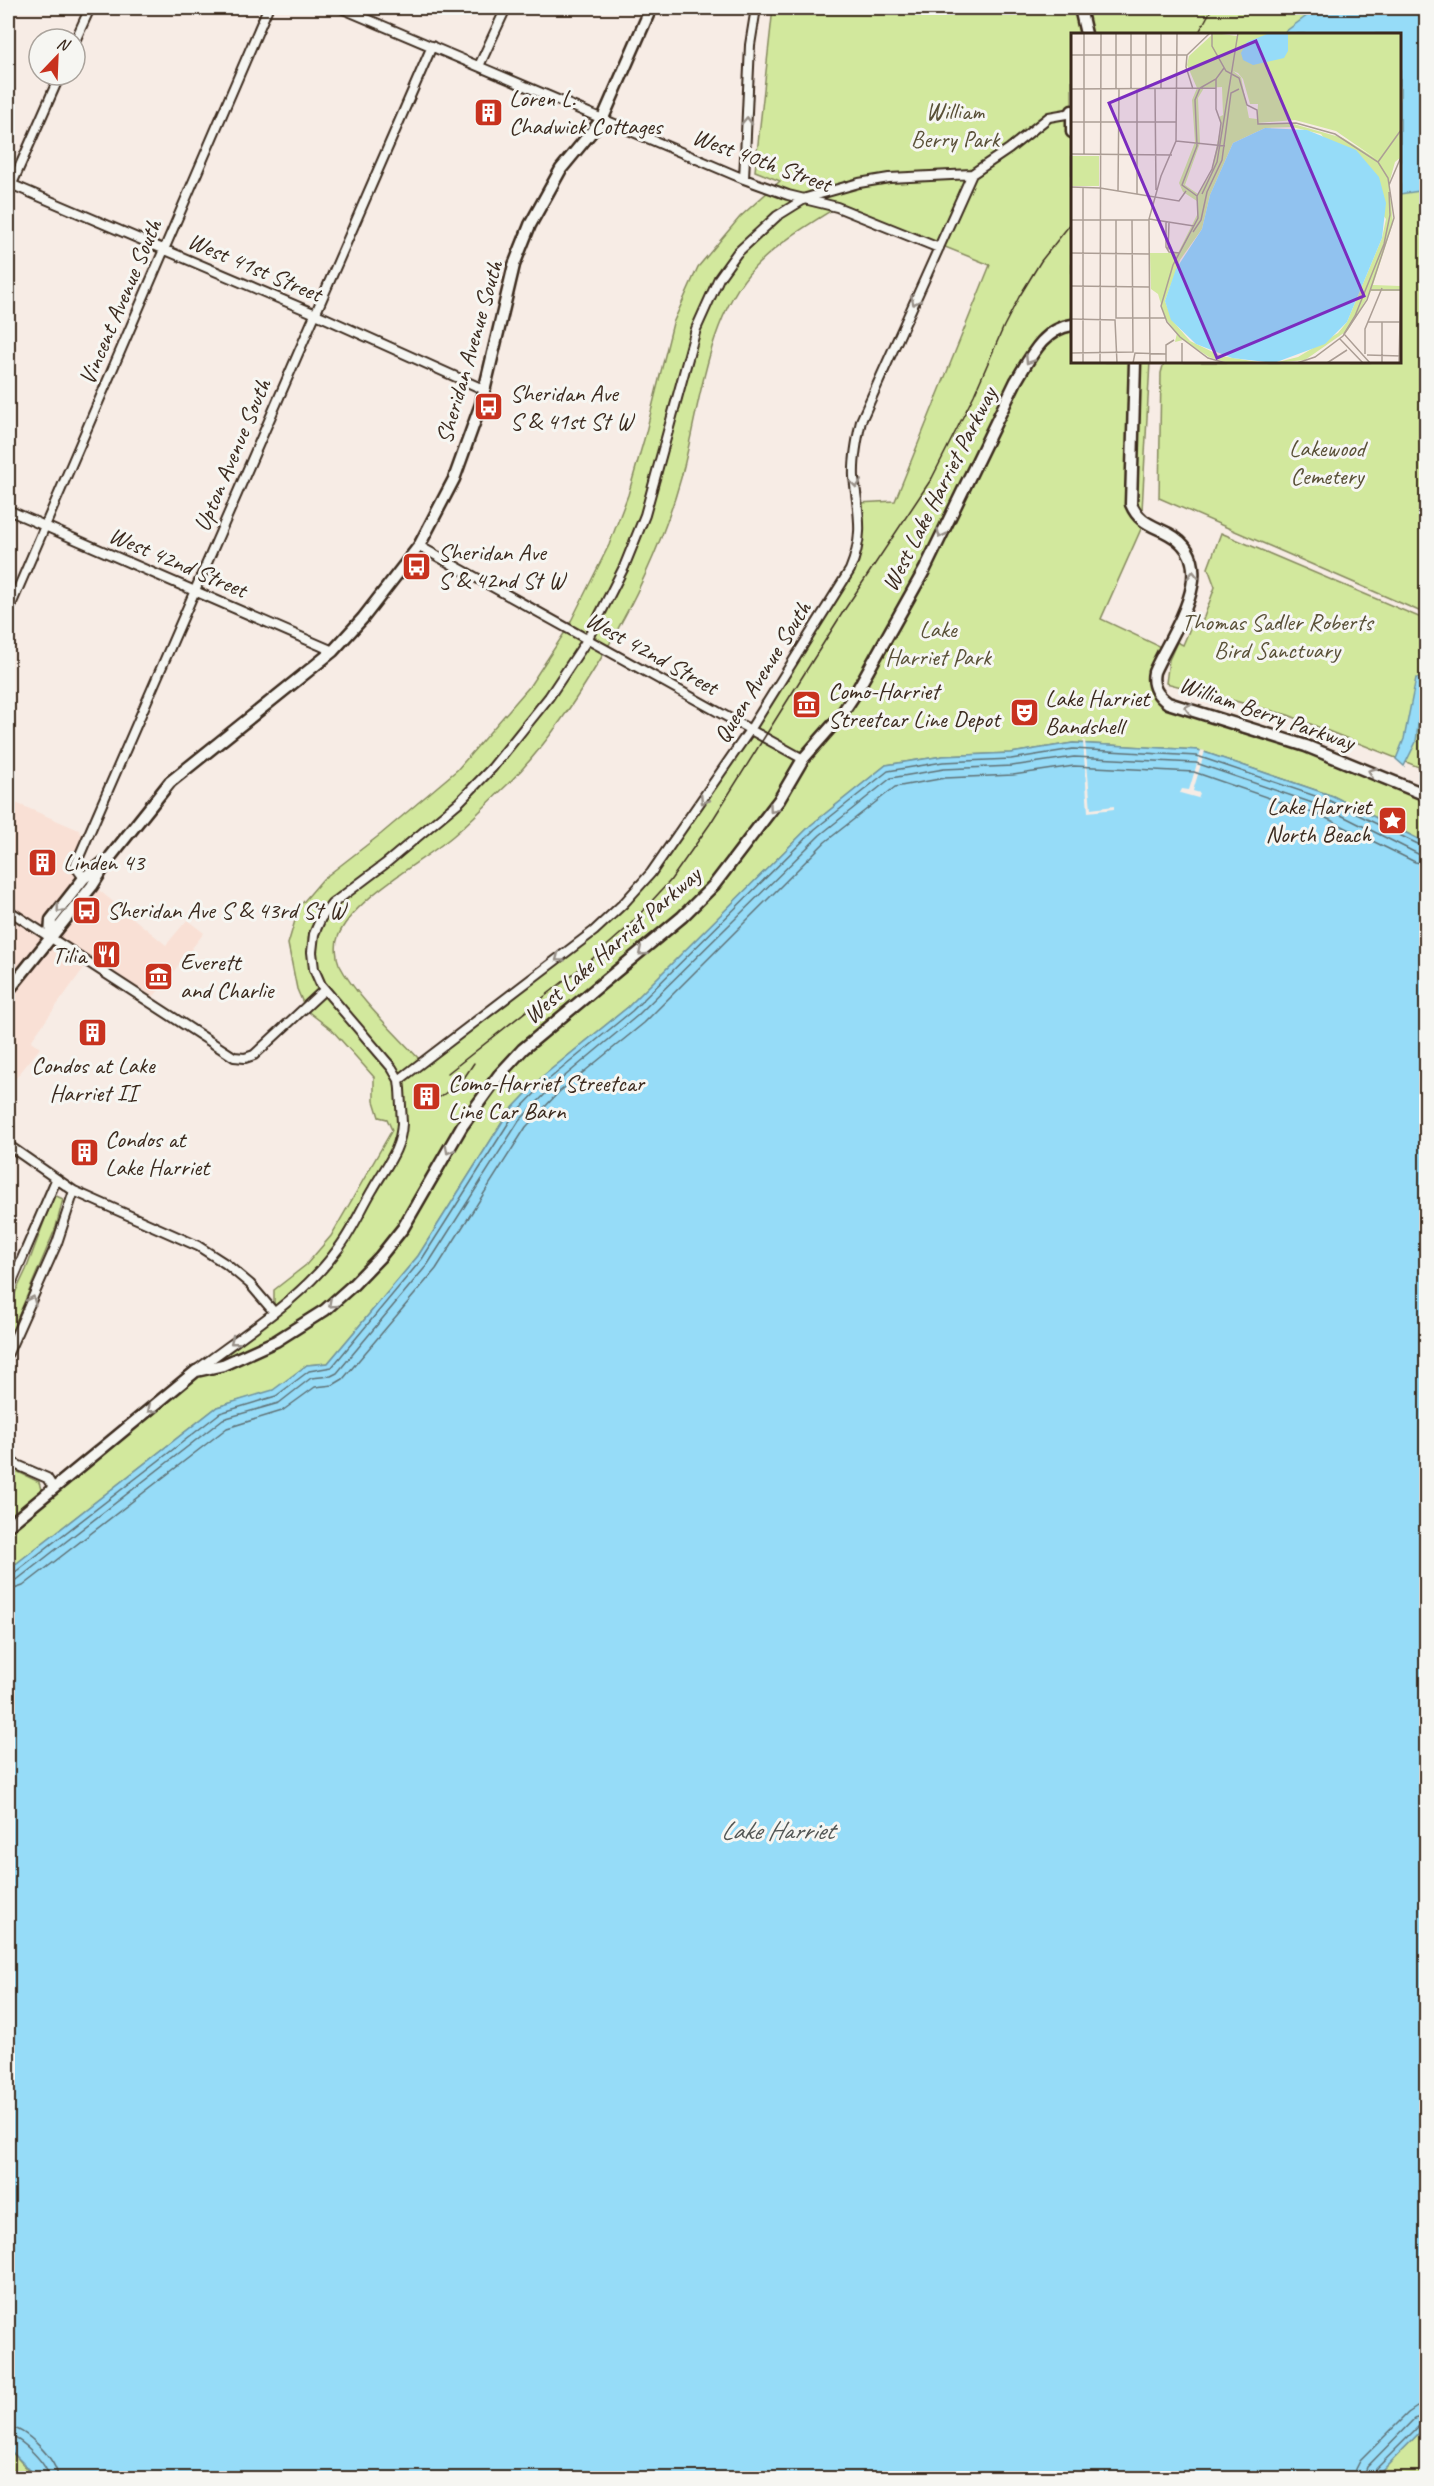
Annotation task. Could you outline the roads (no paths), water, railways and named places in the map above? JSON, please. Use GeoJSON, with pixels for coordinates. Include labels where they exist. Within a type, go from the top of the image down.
{"type":"FeatureCollection","features":[{"type":"Feature","properties":{"kind":"street"},"geometry":{"type":"LineString","coordinates":[[81,27],[90,8]]}},
{"type":"Feature","properties":{"kind":"street","name":"Vincent Avenue South"},"geometry":{"type":"LineString","coordinates":[[8,612],[268,8]]}},
{"type":"Feature","properties":{"kind":"street","name":"West 40th Street"},"geometry":{"type":"LineString","coordinates":[[341,8],[356,11],[432,46],[744,179],[788,195],[837,207],[939,248]]}},
{"type":"Feature","properties":{"kind":"street"},"geometry":{"type":"LineString","coordinates":[[479,66],[506,8]]}},
{"type":"Feature","properties":{"kind":"street","name":"Sheridan Avenue South"},"geometry":{"type":"LineString","coordinates":[[50,937],[92,886],[111,856],[170,782],[333,651],[363,618],[420,546],[454,479],[485,390],[514,265],[530,225],[561,170],[603,118],[651,8]]}},
{"type":"Feature","properties":{"kind":"street"},"geometry":{"type":"LineString","coordinates":[[744,179],[750,45],[756,8]]}},
{"type":"Feature","properties":{"kind":"street"},"geometry":{"type":"LineString","coordinates":[[1080,8],[1086,33]]}},
{"type":"Feature","properties":{"kind":"street","name":"Upton Avenue South"},"geometry":{"type":"LineString","coordinates":[[84,878],[75,866],[197,591],[432,46]]}},
{"type":"Feature","properties":{"kind":"street"},"geometry":{"type":"LineString","coordinates":[[8,193],[9,184],[54,87]]}},
{"type":"Feature","properties":{"kind":"street"},"geometry":{"type":"LineString","coordinates":[[399,1080],[392,1068],[324,990],[314,969],[312,952],[314,934],[321,918],[339,898],[385,864],[459,802],[492,768],[549,697],[587,640],[624,567],[645,515],[696,329],[719,278],[737,253],[777,216],[806,198],[859,183],[889,178],[972,174],[1049,117],[1071,112]]}},
{"type":"Feature","properties":{"kind":"street","name":"Queen Avenue South"},"geometry":{"type":"LineString","coordinates":[[399,1080],[594,932],[624,903],[676,841],[750,730],[850,570],[857,554],[861,520],[854,475],[855,448],[861,421],[972,174]]}},
{"type":"Feature","properties":{"kind":"street","name":"West 41st Street"},"geometry":{"type":"LineString","coordinates":[[9,184],[164,249],[485,390]]}},
{"type":"Feature","properties":{"kind":"street","name":"West Lake Harriet Parkway"},"geometry":{"type":"LineString","coordinates":[[196,1371],[223,1365],[276,1341],[326,1310],[353,1285],[380,1257],[403,1228],[462,1126],[499,1075],[523,1049],[682,917],[714,885],[779,800],[803,759],[843,712],[855,694],[925,569],[1016,381],[1029,360],[1041,343],[1053,332],[1071,325]]}},
{"type":"Feature","properties":{"kind":"street","name":"William Berry Parkway"},"geometry":{"type":"LineString","coordinates":[[1135,363],[1130,495],[1134,511],[1145,524],[1171,535],[1181,544],[1194,567],[1195,576],[1189,599],[1154,672],[1153,684],[1160,697],[1168,703],[1306,746],[1426,795]]}},
{"type":"Feature","properties":{"kind":"street","name":"William Berry Parkway"},"geometry":{"type":"LineString","coordinates":[[1136,378],[1140,363]]}},
{"type":"Feature","properties":{"kind":"street","name":"West 42nd Street"},"geometry":{"type":"LineString","coordinates":[[8,510],[333,651]]}},
{"type":"Feature","properties":{"kind":"street","name":"West 42nd Street"},"geometry":{"type":"LineString","coordinates":[[420,546],[803,759]]}},
{"type":"Feature","properties":{"kind":"street","name":"Sheridan Avenue South"},"geometry":{"type":"LineString","coordinates":[[50,937],[51,920],[84,878],[111,856]]}},
{"type":"Feature","properties":{"kind":"street"},"geometry":{"type":"LineString","coordinates":[[8,910],[234,1057],[245,1059],[254,1055],[324,990]]}},
{"type":"Feature","properties":{"kind":"street"},"geometry":{"type":"LineString","coordinates":[[8,991],[50,937]]}},
{"type":"Feature","properties":{"kind":"street","name":"West Lake Harriet Parkway"},"geometry":{"type":"LineString","coordinates":[[8,1526],[196,1371],[301,1291],[340,1247],[401,1140],[399,1080]]}},
{"type":"Feature","properties":{"kind":"street"},"geometry":{"type":"LineString","coordinates":[[8,1145],[74,1191],[198,1246],[226,1264],[250,1284],[274,1312]]}},
{"type":"Feature","properties":{"kind":"street"},"geometry":{"type":"LineString","coordinates":[[8,1291],[56,1180]]}},
{"type":"Feature","properties":{"kind":"street"},"geometry":{"type":"LineString","coordinates":[[8,1353],[57,1243],[74,1191]]}},
{"type":"Feature","properties":{"kind":"street"},"geometry":{"type":"LineString","coordinates":[[8,1461],[47,1478],[54,1489]]}},
{"type":"Feature","properties":{"kind":"water"},"geometry":{"type":"Polygon","coordinates":[[[1314,8],[1426,8],[1426,190],[1401,194],[1401,33],[1283,33],[1314,8]]]}},
{"type":"Feature","properties":{"kind":"water"},"geometry":{"type":"Polygon","coordinates":[[[1423,661],[1426,661],[1426,685],[1421,699],[1416,742],[1404,766],[1396,759],[1404,739],[1416,678],[1421,678],[1423,661]]]}},
{"type":"Feature","properties":{"kind":"water","name":"Lake Harriet"},"geometry":{"type":"Polygon","coordinates":[[[1073,743],[1198,750],[1333,796],[1426,843],[1426,2426],[1375,2478],[38,2478],[8,2448],[8,1570],[217,1407],[273,1390],[307,1365],[328,1363],[418,1256],[508,1113],[543,1076],[628,1007],[811,825],[886,765],[943,756],[1011,753],[1073,743]]]}},
{"type":"Feature","properties":{"kind":"tram line"},"geometry":{"type":"LineString","coordinates":[[1199,33],[1212,8]]}},
{"type":"Feature","properties":{"kind":"tram line"},"geometry":{"type":"LineString","coordinates":[[448,1073],[593,958],[627,928],[670,881],[710,824],[843,612],[932,478],[974,395],[1019,297],[1041,261],[1071,223]]}},
{"type":"Feature","properties":{"kind":"tram line"},"geometry":{"type":"LineString","coordinates":[[440,1097],[462,1081],[474,1063]]}},
{"type":"Feature","properties":{"kind":"place","name":"Loren L. Chadwick Cottages"},"geometry":{"type":"Point","coordinates":[488,112]}},
{"type":"Feature","properties":{"kind":"place","name":"Sheridan Ave S & 41st St W"},"geometry":{"type":"Point","coordinates":[489,407]}},
{"type":"Feature","properties":{"kind":"place","name":"Sheridan Ave S & 42nd St W"},"geometry":{"type":"Point","coordinates":[417,566]}},
{"type":"Feature","properties":{"kind":"place","name":"Como-Harriet Streetcar Line Depot"},"geometry":{"type":"Point","coordinates":[807,705]}},
{"type":"Feature","properties":{"kind":"place","name":"Lake Harriet Bandshell"},"geometry":{"type":"Point","coordinates":[1024,712]}},
{"type":"Feature","properties":{"kind":"place","name":"Lake Harriet North Beach"},"geometry":{"type":"Point","coordinates":[1392,820]}},
{"type":"Feature","properties":{"kind":"place","name":"Linden 43"},"geometry":{"type":"Point","coordinates":[42,862]}},
{"type":"Feature","properties":{"kind":"place","name":"Sheridan Ave S & 43rd St W"},"geometry":{"type":"Point","coordinates":[86,910]}},
{"type":"Feature","properties":{"kind":"place","name":"Tilia"},"geometry":{"type":"Point","coordinates":[107,955]}},
{"type":"Feature","properties":{"kind":"place","name":"Everett and Charlie"},"geometry":{"type":"Point","coordinates":[159,976]}},
{"type":"Feature","properties":{"kind":"place","name":"Condos at Lake Harriet II"},"geometry":{"type":"Point","coordinates":[93,1032]}},
{"type":"Feature","properties":{"kind":"place","name":"Como-Harriet Streetcar Line Car Barn"},"geometry":{"type":"Point","coordinates":[427,1097]}},
{"type":"Feature","properties":{"kind":"place","name":"Condos at Lake Harriet"},"geometry":{"type":"Point","coordinates":[84,1153]}},
{"type":"Feature","properties":{"kind":"park label","name":"William Berry Park"},"geometry":{"type":"Point","coordinates":[955,125]}},
{"type":"Feature","properties":{"kind":"park label","name":"Lakewood Cemetery"},"geometry":{"type":"Point","coordinates":[1327,462]}},
{"type":"Feature","properties":{"kind":"park label","name":"Thomas Sadler Roberts Bird Sanctuary"},"geometry":{"type":"Point","coordinates":[1277,636]}},
{"type":"Feature","properties":{"kind":"park label","name":"Lake Harriet Park"},"geometry":{"type":"Point","coordinates":[938,643]}}]}
